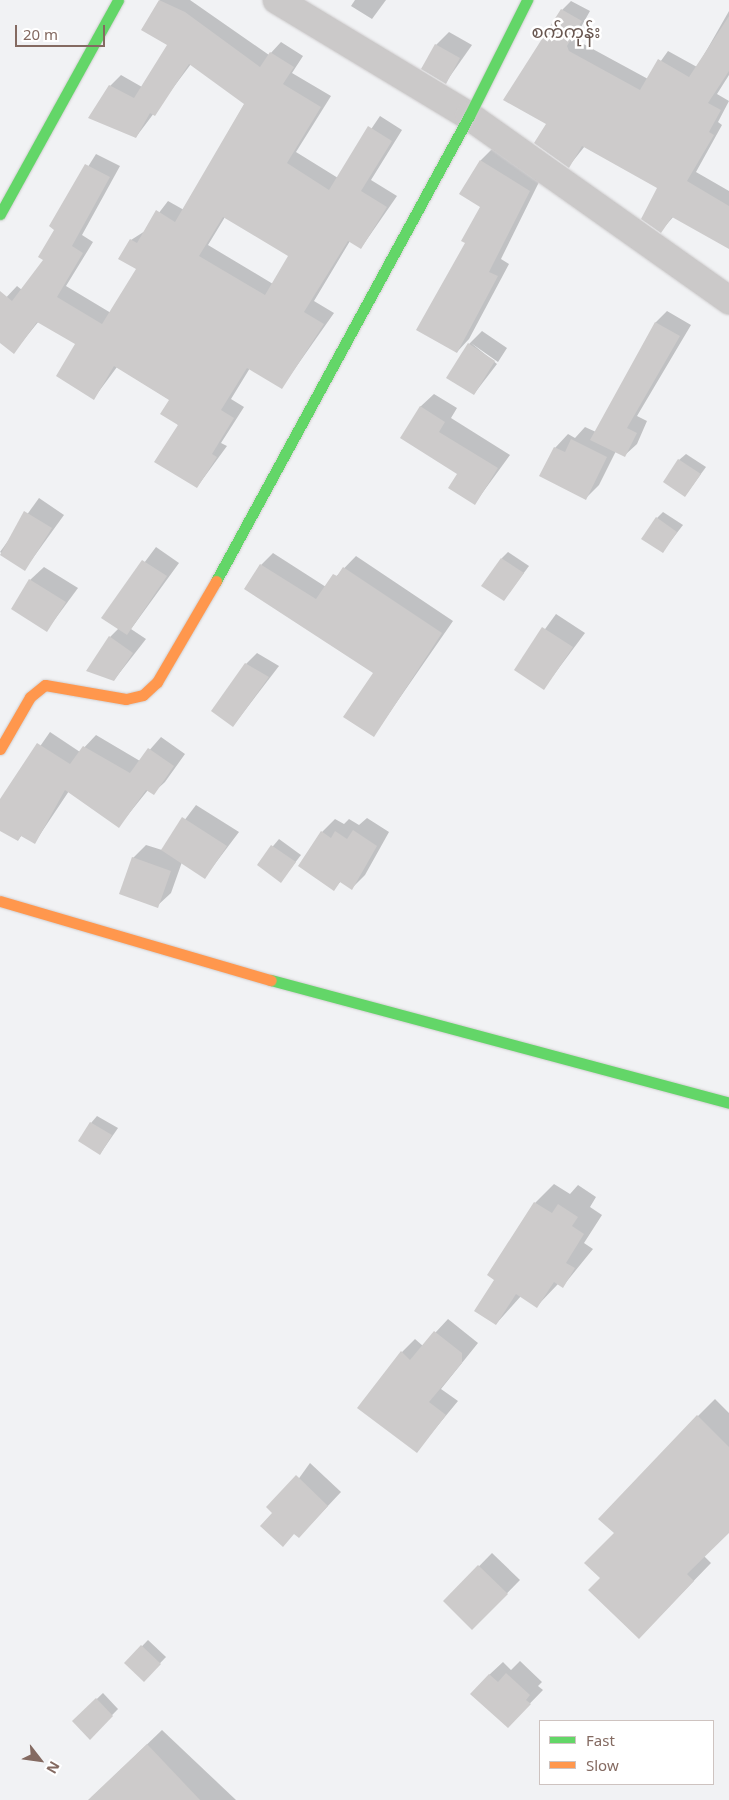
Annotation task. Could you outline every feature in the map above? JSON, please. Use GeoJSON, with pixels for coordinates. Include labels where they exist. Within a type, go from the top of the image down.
{"type":"FeatureCollection","features":[{"type":"Feature","properties":{"kind":"street"},"geometry":{"type":"LineString","coordinates":[[0,214],[118,0]]}},
{"type":"Feature","properties":{"kind":"street"},"geometry":{"type":"LineString","coordinates":[[277,0],[469,116],[729,300]]}},
{"type":"Feature","properties":{"kind":"street"},"geometry":{"type":"LineString","coordinates":[[0,749],[30,697],[44,684],[126,699],[143,695],[157,682],[250,524],[469,116],[527,0]]}},
{"type":"Feature","properties":{"kind":"street"},"geometry":{"type":"LineString","coordinates":[[0,901],[148,947],[729,1102]]}},
{"type":"Feature","properties":{"kind":"building"},"geometry":{"type":"Polygon","coordinates":[[[159,0],[185,12],[260,67],[270,52],[294,67],[283,84],[321,107],[287,163],[329,190],[368,126],[392,141],[361,191],[387,207],[361,249],[348,241],[304,312],[324,324],[282,389],[247,368],[221,410],[234,418],[212,454],[217,457],[197,488],[154,462],[178,425],[160,414],[169,400],[114,366],[94,400],[56,376],[75,344],[37,322],[14,354],[0,343],[0,291],[12,301],[43,260],[38,257],[54,230],[49,226],[85,164],[110,177],[72,246],[83,253],[57,297],[102,324],[136,269],[118,259],[130,239],[137,243],[156,210],[175,222],[244,104],[189,64],[155,116],[150,113],[136,138],[88,118],[109,85],[134,98],[167,45],[141,30],[159,0]],[[223,217],[199,256],[265,295],[288,256],[223,217]]]}},
{"type":"Feature","properties":{"kind":"building"},"geometry":{"type":"Polygon","coordinates":[[[561,9],[582,21],[567,46],[569,51],[640,90],[658,59],[689,77],[729,16],[729,71],[708,103],[721,110],[709,132],[714,135],[687,181],[729,206],[729,249],[672,217],[661,233],[641,219],[657,188],[582,146],[569,168],[534,143],[546,124],[503,100],[561,9]]]}},
{"type":"Feature","properties":{"kind":"building"},"geometry":{"type":"Polygon","coordinates":[[[435,44],[460,58],[446,84],[421,69],[435,44]]]}},
{"type":"Feature","properties":{"kind":"building"},"geometry":{"type":"Polygon","coordinates":[[[480,160],[530,191],[489,272],[498,276],[457,353],[416,330],[465,243],[461,241],[480,207],[459,194],[480,160]]]}},
{"type":"Feature","properties":{"kind":"building"},"geometry":{"type":"Polygon","coordinates":[[[655,322],[680,336],[627,428],[637,433],[625,457],[590,440],[655,322]]]}},
{"type":"Feature","properties":{"kind":"building"},"geometry":{"type":"Polygon","coordinates":[[[468,343],[495,361],[474,395],[446,378],[468,343]]]}},
{"type":"Feature","properties":{"kind":"building"},"geometry":{"type":"Polygon","coordinates":[[[420,406],[445,422],[439,432],[498,468],[475,505],[448,488],[457,474],[400,438],[420,406]]]}},
{"type":"Feature","properties":{"kind":"building"},"geometry":{"type":"Polygon","coordinates":[[[571,439],[607,457],[586,500],[539,476],[554,447],[565,452],[571,439]]]}},
{"type":"Feature","properties":{"kind":"building"},"geometry":{"type":"Polygon","coordinates":[[[678,459],[701,474],[685,497],[663,482],[678,459]]]}},
{"type":"Feature","properties":{"kind":"building"},"geometry":{"type":"Polygon","coordinates":[[[24,511],[52,528],[25,571],[0,555],[24,511]]]}},
{"type":"Feature","properties":{"kind":"building"},"geometry":{"type":"Polygon","coordinates":[[[656,517],[677,532],[663,553],[641,539],[656,517]]]}},
{"type":"Feature","properties":{"kind":"building"},"geometry":{"type":"Polygon","coordinates":[[[501,558],[524,573],[504,601],[481,586],[501,558]]]}},
{"type":"Feature","properties":{"kind":"building"},"geometry":{"type":"Polygon","coordinates":[[[142,560],[167,576],[127,635],[101,618],[142,560]]]}},
{"type":"Feature","properties":{"kind":"building"},"geometry":{"type":"Polygon","coordinates":[[[260,564],[316,599],[333,574],[337,576],[343,567],[442,633],[374,737],[343,717],[373,673],[244,589],[260,564]]]}},
{"type":"Feature","properties":{"kind":"building"},"geometry":{"type":"Polygon","coordinates":[[[29,579],[66,602],[47,632],[11,609],[29,579]]]}},
{"type":"Feature","properties":{"kind":"building"},"geometry":{"type":"Polygon","coordinates":[[[542,627],[573,647],[544,690],[514,670],[542,627]]]}},
{"type":"Feature","properties":{"kind":"building"},"geometry":{"type":"Polygon","coordinates":[[[109,636],[133,653],[114,681],[86,671],[109,636]]]}},
{"type":"Feature","properties":{"kind":"building"},"geometry":{"type":"Polygon","coordinates":[[[245,663],[269,677],[233,727],[211,711],[245,663]]]}},
{"type":"Feature","properties":{"kind":"building"},"geometry":{"type":"Polygon","coordinates":[[[37,743],[70,764],[83,746],[130,773],[148,748],[174,766],[154,795],[146,790],[119,828],[65,790],[35,844],[21,836],[18,841],[0,831],[0,799],[37,743]]]}},
{"type":"Feature","properties":{"kind":"building"},"geometry":{"type":"Polygon","coordinates":[[[182,817],[227,846],[205,879],[161,850],[182,817]]]}},
{"type":"Feature","properties":{"kind":"building"},"geometry":{"type":"Polygon","coordinates":[[[353,830],[377,846],[352,890],[340,882],[334,891],[298,866],[321,831],[331,838],[335,831],[347,839],[353,830]]]}},
{"type":"Feature","properties":{"kind":"building"},"geometry":{"type":"Polygon","coordinates":[[[271,845],[296,862],[281,883],[257,865],[271,845]]]}},
{"type":"Feature","properties":{"kind":"building"},"geometry":{"type":"Polygon","coordinates":[[[132,857],[171,871],[158,908],[119,894],[132,857]]]}},
{"type":"Feature","properties":{"kind":"building"},"geometry":{"type":"Polygon","coordinates":[[[90,1122],[112,1135],[100,1155],[78,1141],[90,1122]]]}},
{"type":"Feature","properties":{"kind":"building"},"geometry":{"type":"Polygon","coordinates":[[[534,1202],[552,1213],[558,1204],[578,1217],[572,1226],[584,1234],[566,1263],[575,1268],[563,1288],[554,1282],[537,1308],[516,1294],[496,1325],[474,1311],[494,1280],[487,1275],[534,1202]]]}},
{"type":"Feature","properties":{"kind":"building"},"geometry":{"type":"Polygon","coordinates":[[[434,1331],[462,1353],[462,1363],[429,1402],[446,1415],[417,1453],[357,1408],[401,1351],[410,1360],[434,1331]]]}},
{"type":"Feature","properties":{"kind":"building"},"geometry":{"type":"Polygon","coordinates":[[[697,1415],[729,1447],[729,1533],[687,1574],[694,1581],[639,1639],[588,1590],[600,1578],[584,1563],[614,1533],[598,1519],[697,1415]]]}},
{"type":"Feature","properties":{"kind":"building"},"geometry":{"type":"Polygon","coordinates":[[[296,1475],[328,1506],[299,1538],[294,1534],[283,1547],[260,1526],[272,1513],[266,1507],[296,1475]]]}},
{"type":"Feature","properties":{"kind":"building"},"geometry":{"type":"Polygon","coordinates":[[[478,1565],[508,1594],[472,1630],[443,1601],[478,1565]]]}},
{"type":"Feature","properties":{"kind":"building"},"geometry":{"type":"Polygon","coordinates":[[[141,1645],[161,1664],[144,1682],[124,1663],[141,1645]]]}},
{"type":"Feature","properties":{"kind":"building"},"geometry":{"type":"Polygon","coordinates":[[[506,1673],[530,1695],[526,1700],[531,1704],[508,1728],[470,1694],[489,1674],[498,1682],[506,1673]]]}},
{"type":"Feature","properties":{"kind":"building"},"geometry":{"type":"Polygon","coordinates":[[[96,1698],[113,1716],[90,1740],[72,1721],[96,1698]]]}},
{"type":"Feature","properties":{"kind":"building"},"geometry":{"type":"Polygon","coordinates":[[[147,1744],[200,1800],[88,1800],[147,1744]]]}},
{"type":"Feature","properties":{"kind":"traffic: fast"},"geometry":{"type":"LineString","coordinates":[[0,214],[118,0]]}},
{"type":"Feature","properties":{"kind":"traffic: fast"},"geometry":{"type":"LineString","coordinates":[[216,581],[469,116],[527,0]]}},
{"type":"Feature","properties":{"kind":"traffic: fast"},"geometry":{"type":"LineString","coordinates":[[271,980],[729,1103]]}},
{"type":"Feature","properties":{"kind":"traffic: slow"},"geometry":{"type":"LineString","coordinates":[[0,749],[30,697],[45,685],[126,699],[143,695],[157,682],[216,581]]}},
{"type":"Feature","properties":{"kind":"traffic: slow"},"geometry":{"type":"LineString","coordinates":[[0,901],[271,980]]}},
{"type":"Feature","properties":{"kind":"district","name":"စက်ကုန်း"},"geometry":{"type":"Point","coordinates":[566,31]}}]}
